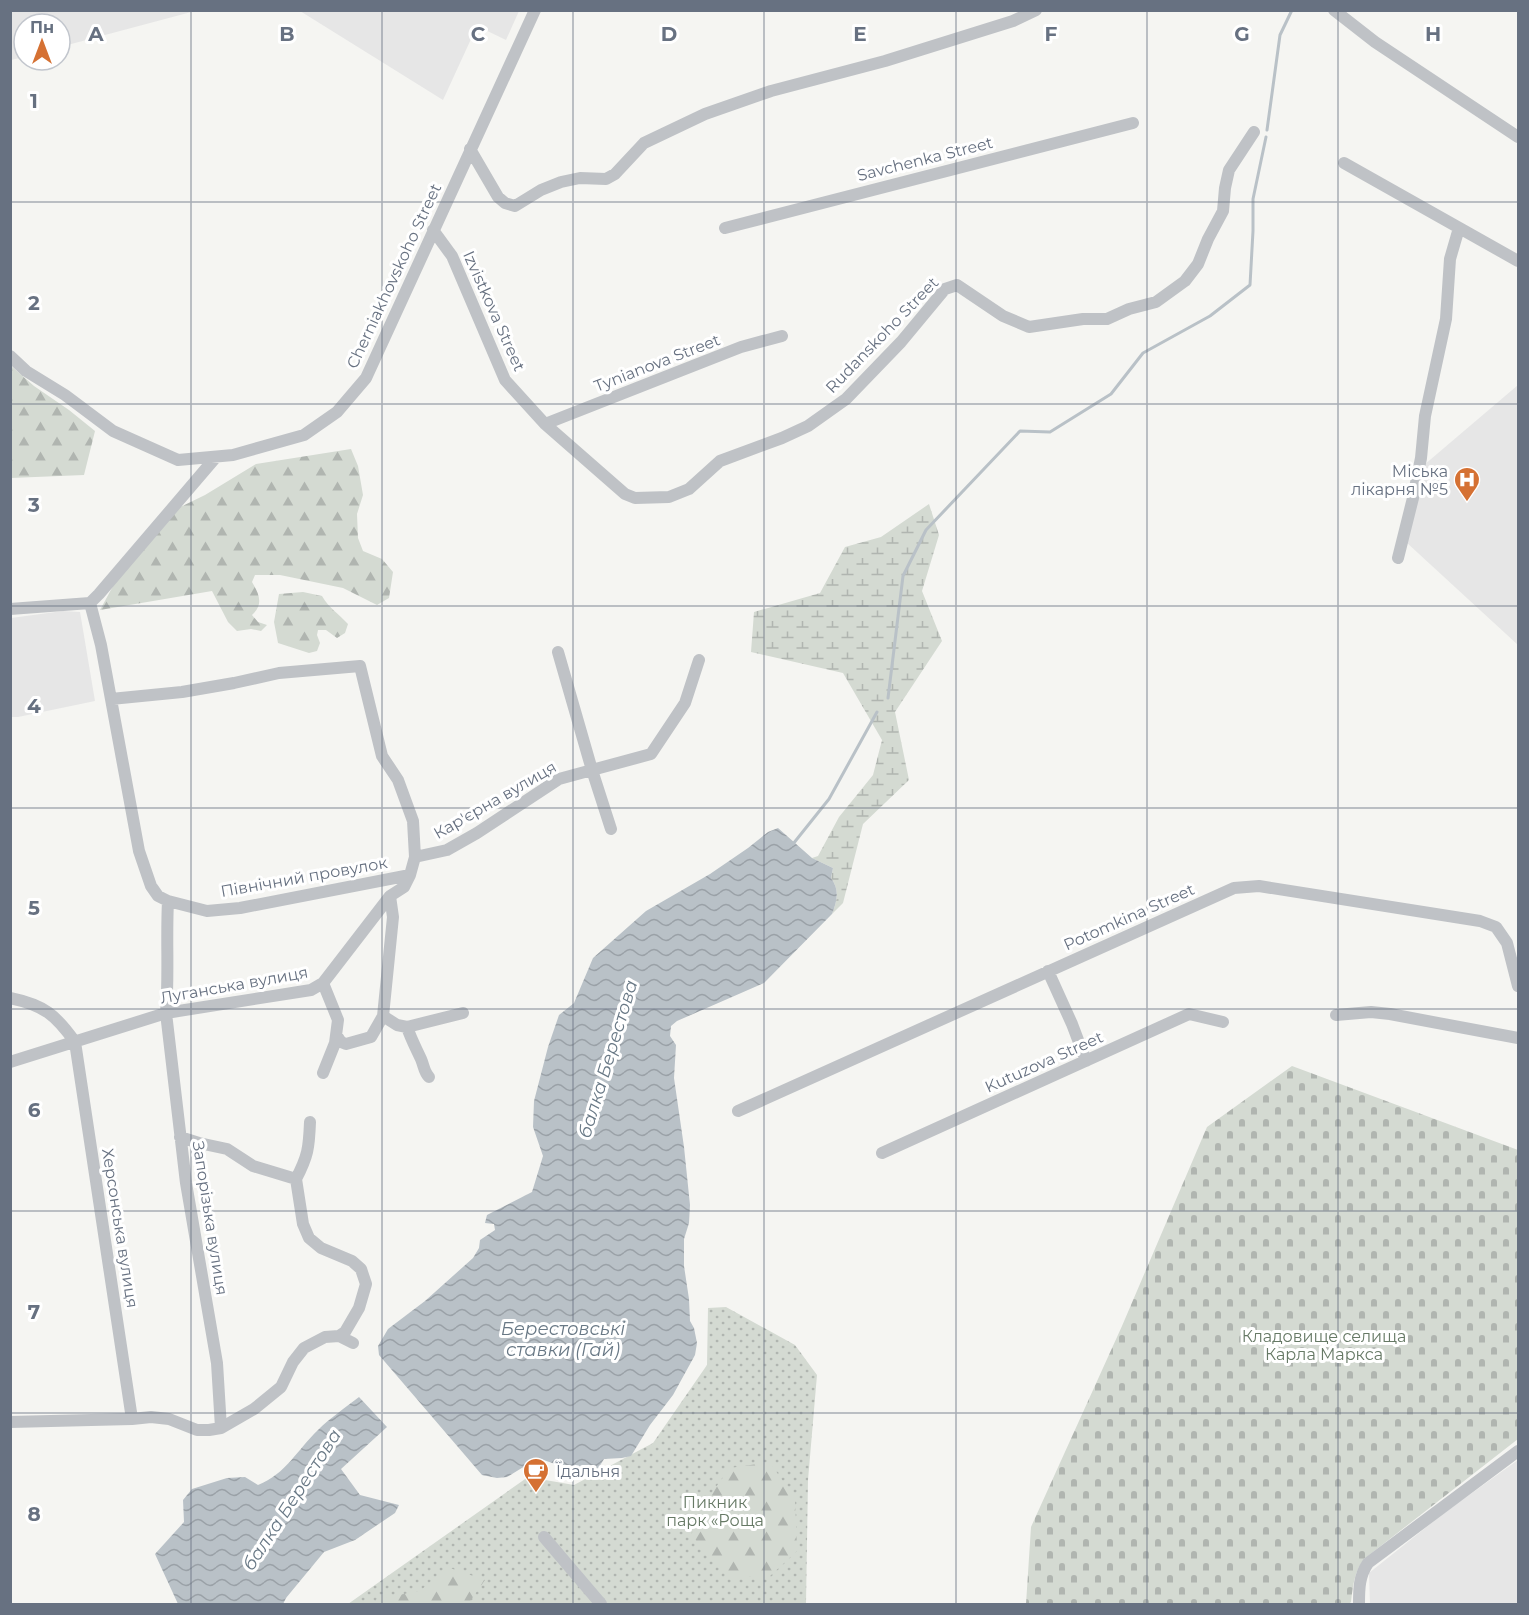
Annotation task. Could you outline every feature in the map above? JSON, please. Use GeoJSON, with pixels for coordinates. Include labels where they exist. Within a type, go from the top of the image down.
{"type":"FeatureCollection","features":[{"type":"Feature","properties":{"kind":"street","name":"Cherniakhovskoho Street"},"geometry":{"type":"LineString","coordinates":[[10,356],[26,371],[65,395],[113,430],[178,460],[233,455],[304,435],[337,412],[366,378],[535,10]]}},
{"type":"Feature","properties":{"kind":"street"},"geometry":{"type":"LineString","coordinates":[[471,149],[498,197],[505,203],[515,206],[541,190],[561,182],[580,178],[606,179],[615,174],[644,143],[705,114],[771,91],[885,61],[1013,21],[1036,10]]}},
{"type":"Feature","properties":{"kind":"street"},"geometry":{"type":"LineString","coordinates":[[1334,10],[1375,42],[1518,137]]}},
{"type":"Feature","properties":{"kind":"street","name":"Savchenka Street"},"geometry":{"type":"LineString","coordinates":[[725,228],[1133,123]]}},
{"type":"Feature","properties":{"kind":"street","name":"Rudanskoho Street"},"geometry":{"type":"LineString","coordinates":[[635,498],[669,497],[689,489],[727,457],[782,438],[808,426],[846,399],[901,342],[945,290],[957,285],[1003,316],[1029,327],[1083,319],[1107,319],[1130,309],[1156,302],[1185,281],[1198,264],[1223,211],[1229,170],[1254,132]]}},
{"type":"Feature","properties":{"kind":"street"},"geometry":{"type":"LineString","coordinates":[[1344,163],[1518,261]]}},
{"type":"Feature","properties":{"kind":"street"},"geometry":{"type":"LineString","coordinates":[[1398,558],[1421,458],[1425,416],[1446,319],[1450,259],[1459,228]]}},
{"type":"Feature","properties":{"kind":"street","name":"Izvistkova Street"},"geometry":{"type":"LineString","coordinates":[[433,230],[452,256],[505,380],[545,424],[625,494],[635,498]]}},
{"type":"Feature","properties":{"kind":"street","name":"Tynianova Street"},"geometry":{"type":"LineString","coordinates":[[545,424],[741,347],[782,336]]}},
{"type":"Feature","properties":{"kind":"street"},"geometry":{"type":"LineString","coordinates":[[10,609],[90,603],[216,457]]}},
{"type":"Feature","properties":{"kind":"street"},"geometry":{"type":"LineString","coordinates":[[90,603],[101,645],[139,851],[151,886],[158,896],[168,901]]}},
{"type":"Feature","properties":{"kind":"street"},"geometry":{"type":"LineString","coordinates":[[558,652],[611,829]]}},
{"type":"Feature","properties":{"kind":"street","name":"Кар'єрна вулиця"},"geometry":{"type":"LineString","coordinates":[[415,857],[447,850],[559,779],[651,754],[685,703],[699,660]]}},
{"type":"Feature","properties":{"kind":"street"},"geometry":{"type":"LineString","coordinates":[[111,699],[192,690],[279,673],[360,666],[382,756],[398,780],[413,821],[415,857],[410,875]]}},
{"type":"Feature","properties":{"kind":"street","name":"Північний провулок"},"geometry":{"type":"LineString","coordinates":[[168,901],[207,911],[240,908],[410,875]]}},
{"type":"Feature","properties":{"kind":"street","name":"Луганська вулиця"},"geometry":{"type":"LineString","coordinates":[[10,1062],[166,1013],[311,990],[323,984],[390,896],[404,887],[410,875]]}},
{"type":"Feature","properties":{"kind":"street","name":"Potomkina Street"},"geometry":{"type":"LineString","coordinates":[[738,1111],[1234,888],[1259,886],[1480,921],[1496,927],[1507,944],[1518,986]]}},
{"type":"Feature","properties":{"kind":"street"},"geometry":{"type":"LineString","coordinates":[[337,1036],[341,1042],[346,1044],[371,1037],[382,1017],[393,917],[390,896]]}},
{"type":"Feature","properties":{"kind":"street","name":"Запорізька вулиця"},"geometry":{"type":"LineString","coordinates":[[168,901],[166,1013],[186,1183],[217,1363],[220,1428]]}},
{"type":"Feature","properties":{"kind":"street"},"geometry":{"type":"LineString","coordinates":[[1048,971],[1086,1061]]}},
{"type":"Feature","properties":{"kind":"street"},"geometry":{"type":"LineString","coordinates":[[323,984],[338,1020],[337,1036],[323,1073]]}},
{"type":"Feature","properties":{"kind":"street"},"geometry":{"type":"LineString","coordinates":[[10,998],[30,1002],[51,1014],[75,1042]]}},
{"type":"Feature","properties":{"kind":"street"},"geometry":{"type":"LineString","coordinates":[[1336,1015],[1371,1012],[1390,1014],[1518,1038]]}},
{"type":"Feature","properties":{"kind":"street"},"geometry":{"type":"LineString","coordinates":[[382,1017],[397,1025],[407,1027],[463,1013]]}},
{"type":"Feature","properties":{"kind":"street","name":"Kutuzova Street"},"geometry":{"type":"LineString","coordinates":[[882,1153],[1189,1014],[1223,1022]]}},
{"type":"Feature","properties":{"kind":"street"},"geometry":{"type":"LineString","coordinates":[[407,1027],[412,1043],[429,1077]]}},
{"type":"Feature","properties":{"kind":"street","name":"Херсонська вулиця"},"geometry":{"type":"LineString","coordinates":[[75,1042],[132,1419]]}},
{"type":"Feature","properties":{"kind":"street"},"geometry":{"type":"LineString","coordinates":[[10,1422],[151,1417],[169,1419],[197,1430],[220,1428],[254,1409],[281,1387],[293,1362],[304,1348],[325,1337],[339,1336],[345,1332],[359,1308],[366,1284],[361,1269],[352,1261],[321,1248],[309,1238],[303,1224],[296,1179],[309,1148],[310,1122]]}},
{"type":"Feature","properties":{"kind":"street"},"geometry":{"type":"LineString","coordinates":[[180,1137],[227,1149],[253,1166],[296,1179]]}},
{"type":"Feature","properties":{"kind":"street"},"geometry":{"type":"LineString","coordinates":[[339,1336],[353,1343]]}},
{"type":"Feature","properties":{"kind":"street"},"geometry":{"type":"LineString","coordinates":[[1359,1605],[1359,1583],[1368,1563],[1518,1451]]}},
{"type":"Feature","properties":{"kind":"street"},"geometry":{"type":"LineString","coordinates":[[544,1537],[601,1605]]}},
{"type":"Feature","properties":{"kind":"shaded area"},"geometry":{"type":"Polygon","coordinates":[[[11,10],[195,11],[72,44],[72,12],[12,12],[11,60],[11,10]]]}},
{"type":"Feature","properties":{"kind":"shaded area"},"geometry":{"type":"Polygon","coordinates":[[[300,11],[519,11],[506,40],[477,26],[443,100],[300,11]]]}},
{"type":"Feature","properties":{"kind":"shaded area","name":"Міська лікарня №5"},"geometry":{"type":"Polygon","coordinates":[[[1518,385],[1518,645],[1406,542],[1424,465],[1518,385]]]}},
{"type":"Feature","properties":{"kind":"shaded area"},"geometry":{"type":"Polygon","coordinates":[[[63,611],[80,612],[95,701],[11,717],[11,618],[63,611]]]}},
{"type":"Feature","properties":{"kind":"shaded area"},"geometry":{"type":"Polygon","coordinates":[[[1518,1460],[1518,1604],[1370,1604],[1369,1573],[1444,1513],[1518,1460]]]}},
{"type":"Feature","properties":{"kind":"green space"},"geometry":{"type":"Polygon","coordinates":[[[10,365],[34,386],[95,431],[84,475],[11,478],[10,365]]]}},
{"type":"Feature","properties":{"kind":"green space"},"geometry":{"type":"Polygon","coordinates":[[[351,449],[358,466],[363,495],[357,514],[358,538],[363,551],[382,559],[393,572],[389,598],[377,605],[343,588],[280,575],[255,575],[252,582],[259,603],[252,615],[258,622],[267,625],[261,631],[251,629],[237,631],[228,622],[212,591],[100,610],[131,553],[168,513],[205,495],[256,464],[351,449]]]}},
{"type":"Feature","properties":{"kind":"green space"},"geometry":{"type":"Polygon","coordinates":[[[929,504],[939,535],[922,591],[942,641],[895,712],[909,780],[863,824],[843,903],[832,914],[837,896],[836,887],[831,878],[833,868],[812,858],[818,856],[839,817],[873,775],[882,740],[843,673],[751,652],[754,612],[820,593],[845,547],[881,537],[929,504]]]}},
{"type":"Feature","properties":{"kind":"green space"},"geometry":{"type":"Polygon","coordinates":[[[303,592],[322,596],[348,624],[345,633],[337,638],[326,630],[318,630],[320,643],[317,651],[309,653],[278,643],[274,622],[279,594],[303,592]]]}},
{"type":"Feature","properties":{"kind":"green space","name":"Кладовище селища Карла Маркса"},"geometry":{"type":"Polygon","coordinates":[[[1292,1066],[1518,1150],[1518,1439],[1364,1559],[1356,1574],[1349,1604],[1026,1604],[1031,1527],[1122,1326],[1207,1127],[1292,1066]]]}},
{"type":"Feature","properties":{"kind":"green space","name":"Пикник парк «Роща"},"geometry":{"type":"Polygon","coordinates":[[[726,1307],[795,1345],[817,1375],[808,1480],[806,1604],[348,1604],[528,1477],[574,1485],[653,1443],[707,1365],[708,1308],[726,1307]]]}},
{"type":"Feature","properties":{"kind":"green space"},"geometry":{"type":"Polygon","coordinates":[[[770,1462],[795,1500],[797,1551],[769,1577],[729,1577],[691,1535],[707,1499],[730,1468],[770,1462]]]}},
{"type":"Feature","properties":{"kind":"green space"},"geometry":{"type":"Polygon","coordinates":[[[447,1567],[485,1580],[468,1604],[372,1604],[377,1599],[420,1591],[447,1567]]]}},
{"type":"Feature","properties":{"kind":"water","name":"Берестовські ставки (Гай)"},"geometry":{"type":"Polygon","coordinates":[[[778,828],[812,858],[833,868],[831,878],[836,887],[837,896],[832,914],[764,983],[677,1021],[671,1026],[670,1036],[676,1045],[674,1078],[690,1205],[689,1223],[684,1239],[684,1266],[690,1321],[697,1343],[695,1355],[673,1395],[650,1425],[631,1456],[604,1459],[596,1472],[586,1475],[538,1458],[507,1477],[482,1475],[379,1355],[378,1346],[388,1329],[425,1301],[473,1258],[479,1248],[480,1240],[495,1230],[494,1224],[485,1223],[487,1215],[532,1192],[543,1156],[533,1127],[534,1101],[548,1047],[559,1015],[574,1003],[593,958],[646,911],[710,874],[768,832],[778,828]]]}},
{"type":"Feature","properties":{"kind":"water"},"geometry":{"type":"Polygon","coordinates":[[[359,1397],[387,1427],[341,1469],[360,1495],[399,1505],[395,1513],[355,1540],[324,1552],[283,1604],[178,1604],[155,1554],[184,1522],[183,1500],[192,1489],[227,1478],[245,1477],[258,1485],[268,1480],[284,1468],[323,1426],[359,1397]]]}},
{"type":"Feature","properties":{"kind":"waterway","name":"балка Берестова"},"geometry":{"type":"LineString","coordinates":[[1267,130],[1280,35],[1292,10]]}},
{"type":"Feature","properties":{"kind":"waterway","name":"балка Берестова"},"geometry":{"type":"LineString","coordinates":[[888,698],[903,576],[926,530],[1020,431],[1050,432],[1111,394],[1143,353],[1210,316],[1250,285],[1253,199],[1266,137]]}},
{"type":"Feature","properties":{"kind":"waterway","name":"балка Берестова"},"geometry":{"type":"LineString","coordinates":[[793,844],[829,799],[877,712]]}},
{"type":"Feature","properties":{"kind":"place","name":"Міська лікарня №5"},"geometry":{"type":"Point","coordinates":[1467,503]}},
{"type":"Feature","properties":{"kind":"place","name":"Їдальня"},"geometry":{"type":"Point","coordinates":[536,1494]}}]}
